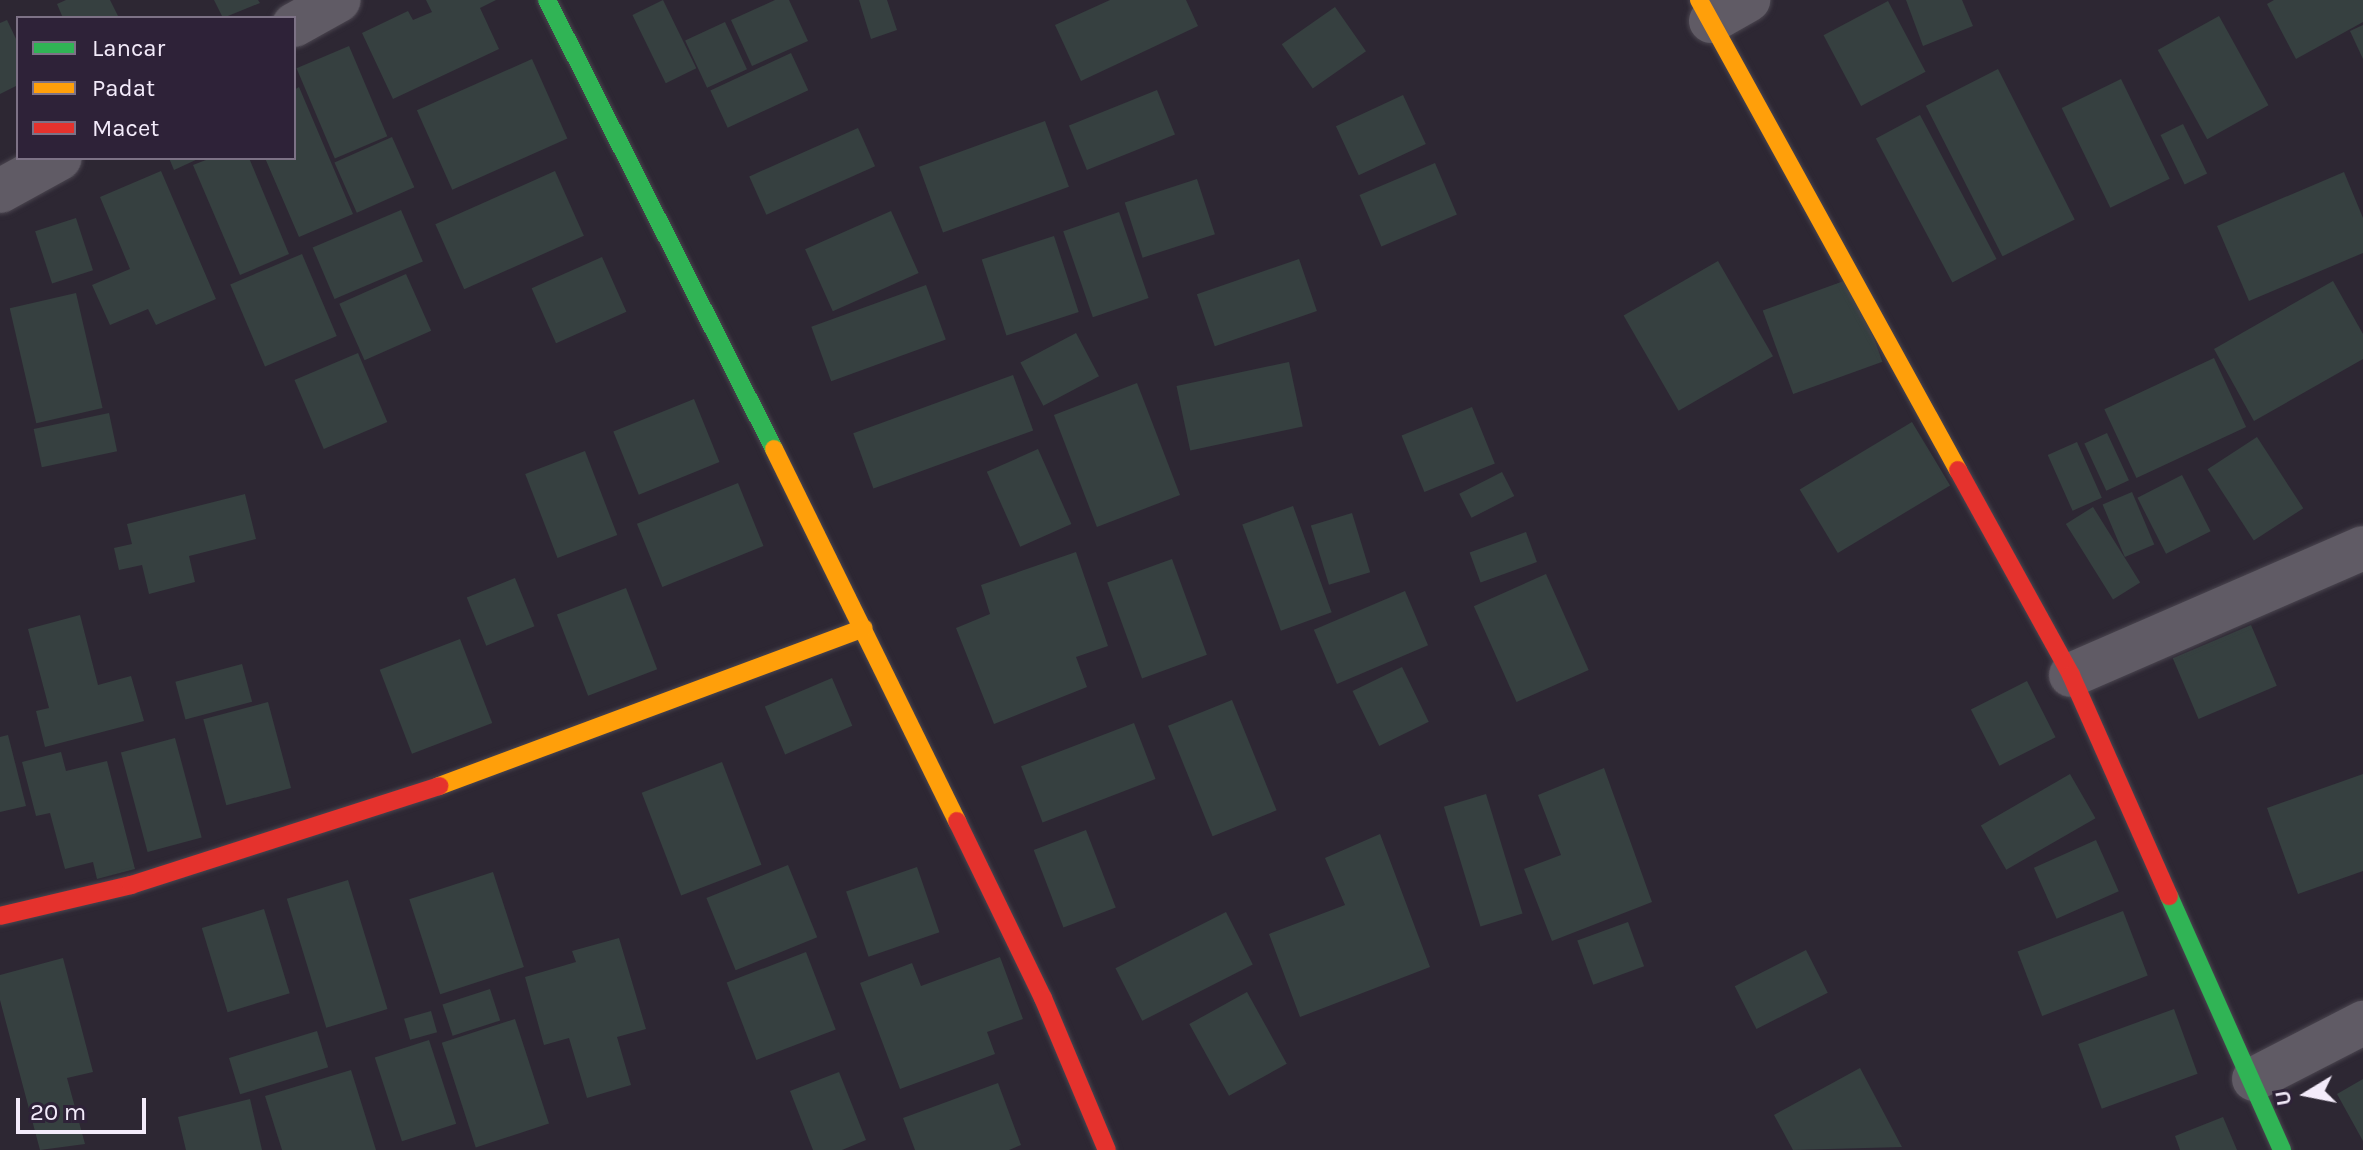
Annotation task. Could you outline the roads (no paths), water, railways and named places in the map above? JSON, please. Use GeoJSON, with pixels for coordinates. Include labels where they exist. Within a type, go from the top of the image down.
{"type":"FeatureCollection","features":[{"type":"Feature","properties":{"kind":"street"},"geometry":{"type":"LineString","coordinates":[[296,24],[339,0]]}},
{"type":"Feature","properties":{"kind":"street"},"geometry":{"type":"LineString","coordinates":[[547,0],[864,628],[1043,998],[1107,1150]]}},
{"type":"Feature","properties":{"kind":"street"},"geometry":{"type":"LineString","coordinates":[[1719,7],[2071,675],[2254,1079],[2282,1150]]}},
{"type":"Feature","properties":{"kind":"street"},"geometry":{"type":"LineString","coordinates":[[0,191],[56,160]]}},
{"type":"Feature","properties":{"kind":"street"},"geometry":{"type":"LineString","coordinates":[[2071,675],[2363,548]]}},
{"type":"Feature","properties":{"kind":"street"},"geometry":{"type":"LineString","coordinates":[[0,916],[131,885],[404,799],[864,628]]}},
{"type":"Feature","properties":{"kind":"street"},"geometry":{"type":"LineString","coordinates":[[2254,1079],[2363,1023]]}}]}
